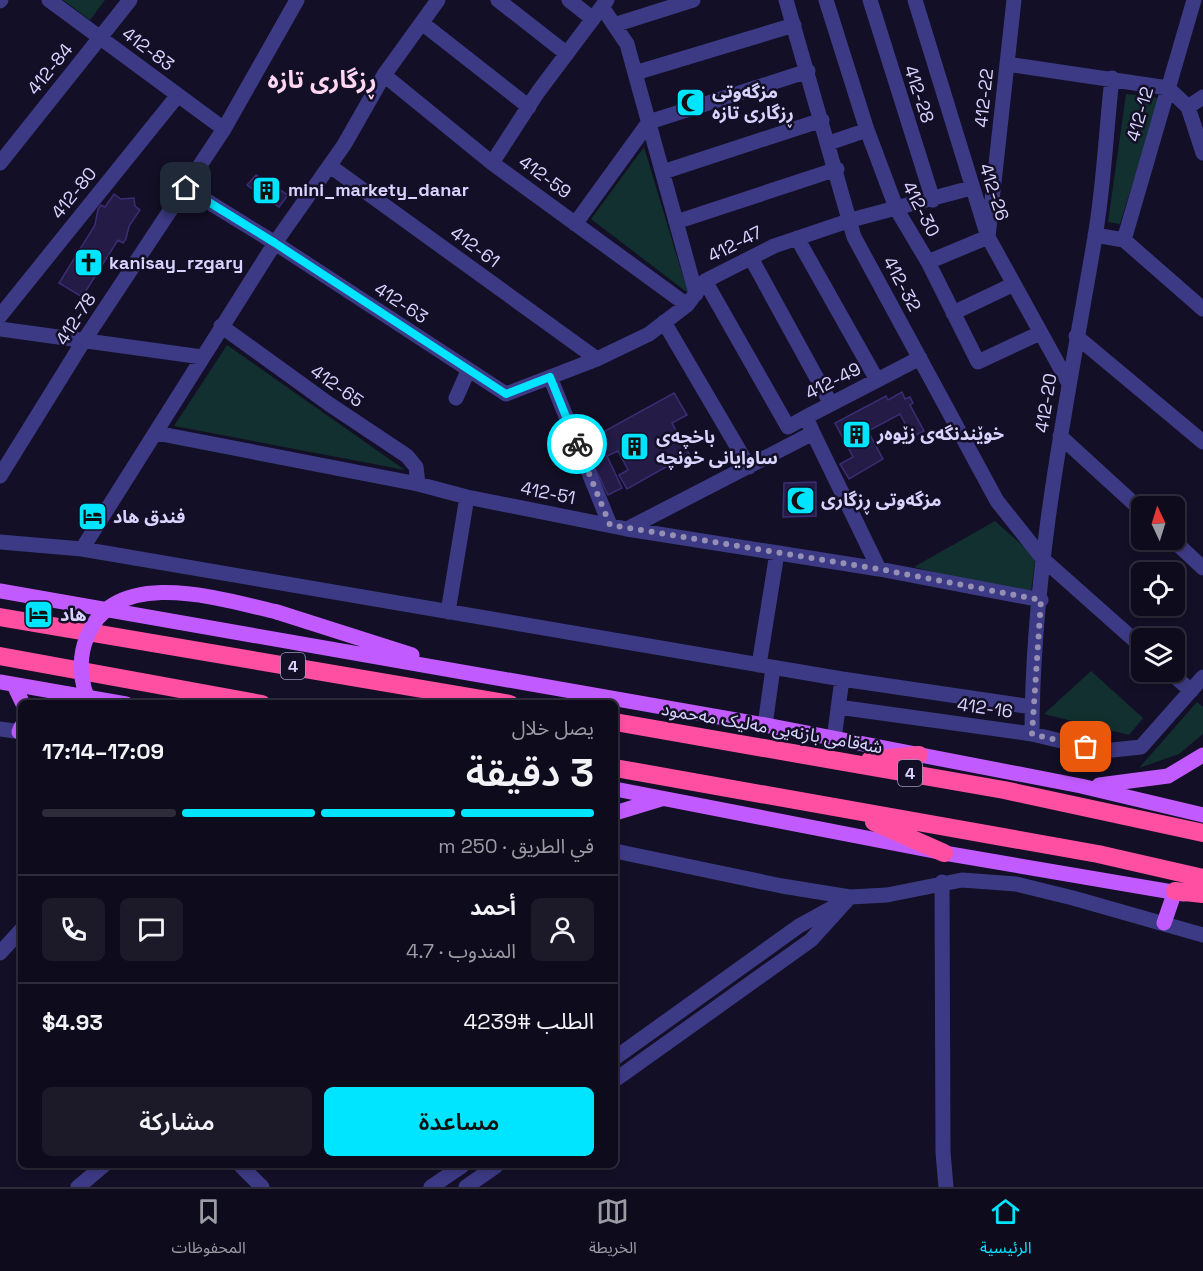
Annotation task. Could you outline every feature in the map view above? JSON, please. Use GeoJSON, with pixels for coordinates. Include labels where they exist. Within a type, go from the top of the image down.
{"type":"FeatureCollection","features":[{"type":"Feature","properties":{"kind":"highway","name":"4"},"geometry":{"type":"LineString","coordinates":[[0,617],[487,700]]}},
{"type":"Feature","properties":{"kind":"highway"},"geometry":{"type":"LineString","coordinates":[[0,656],[240,700]]}},
{"type":"Feature","properties":{"kind":"highway","name":"شەقامی بازنەیی مەلیک مەحمود"},"geometry":{"type":"LineString","coordinates":[[618,723],[1051,799],[1203,833]]}},
{"type":"Feature","properties":{"kind":"highway"},"geometry":{"type":"LineString","coordinates":[[846,762],[919,755]]}},
{"type":"Feature","properties":{"kind":"highway"},"geometry":{"type":"LineString","coordinates":[[618,769],[1098,854],[1203,878]]}},
{"type":"Feature","properties":{"kind":"highway"},"geometry":{"type":"LineString","coordinates":[[847,810],[944,853]]}},
{"type":"Feature","properties":{"kind":"highway"},"geometry":{"type":"LineString","coordinates":[[1175,891],[1203,894]]}},
{"type":"Feature","properties":{"kind":"main road"},"geometry":{"type":"LineString","coordinates":[[0,591],[765,725],[1081,786],[1203,815]]}},
{"type":"Feature","properties":{"kind":"main road"},"geometry":{"type":"LineString","coordinates":[[89,700],[81,675],[84,644],[96,619],[120,600],[140,594],[178,594],[277,612],[367,639],[449,668]]}},
{"type":"Feature","properties":{"kind":"main road"},"geometry":{"type":"LineString","coordinates":[[7,684],[104,700]]}},
{"type":"Feature","properties":{"kind":"main road"},"geometry":{"type":"LineString","coordinates":[[7,684],[20,700]]}},
{"type":"Feature","properties":{"kind":"main road"},"geometry":{"type":"LineString","coordinates":[[37,700],[48,690]]}},
{"type":"Feature","properties":{"kind":"main road"},"geometry":{"type":"LineString","coordinates":[[1081,786],[1124,783],[1168,776],[1203,755]]}},
{"type":"Feature","properties":{"kind":"main road"},"geometry":{"type":"LineString","coordinates":[[618,790],[944,853],[1175,891],[1203,902]]}},
{"type":"Feature","properties":{"kind":"main road"},"geometry":{"type":"LineString","coordinates":[[618,812],[666,798]]}},
{"type":"Feature","properties":{"kind":"main road"},"geometry":{"type":"LineString","coordinates":[[1164,924],[1175,891]]}},
{"type":"Feature","properties":{"kind":"street","name":"412-83"},"geometry":{"type":"LineString","coordinates":[[49,0],[224,129]]}},
{"type":"Feature","properties":{"kind":"street","name":"412-84"},"geometry":{"type":"LineString","coordinates":[[0,163],[130,0]]}},
{"type":"Feature","properties":{"kind":"street","name":"412-78"},"geometry":{"type":"LineString","coordinates":[[0,476],[83,342],[224,129],[297,0]]}},
{"type":"Feature","properties":{"kind":"street"},"geometry":{"type":"LineString","coordinates":[[82,549],[221,326],[275,243],[330,166],[384,75],[438,0]]}},
{"type":"Feature","properties":{"kind":"street"},"geometry":{"type":"LineString","coordinates":[[498,0],[567,54]]}},
{"type":"Feature","properties":{"kind":"street"},"geometry":{"type":"LineString","coordinates":[[569,0],[601,8],[627,44],[676,222],[691,300]]}},
{"type":"Feature","properties":{"kind":"street"},"geometry":{"type":"LineString","coordinates":[[614,25],[693,0]]}},
{"type":"Feature","properties":{"kind":"street","name":"412-32"},"geometry":{"type":"LineString","coordinates":[[786,0],[837,169],[854,237],[998,501],[1044,560],[1131,637]]}},
{"type":"Feature","properties":{"kind":"street","name":"412-30"},"geometry":{"type":"LineString","coordinates":[[826,0],[867,130],[897,210],[928,262],[978,362],[1041,333]]}},
{"type":"Feature","properties":{"kind":"street","name":"412-28"},"geometry":{"type":"LineString","coordinates":[[870,0],[933,200]]}},
{"type":"Feature","properties":{"kind":"street","name":"412-26"},"geometry":{"type":"LineString","coordinates":[[915,0],[988,237],[1068,382]]}},
{"type":"Feature","properties":{"kind":"street","name":"412-22"},"geometry":{"type":"LineString","coordinates":[[988,237],[1014,0]]}},
{"type":"Feature","properties":{"kind":"street","name":"412-12"},"geometry":{"type":"LineString","coordinates":[[1124,240],[1194,0]]}},
{"type":"Feature","properties":{"kind":"street"},"geometry":{"type":"LineString","coordinates":[[492,163],[529,107],[601,8]]}},
{"type":"Feature","properties":{"kind":"street"},"geometry":{"type":"LineString","coordinates":[[422,23],[529,107]]}},
{"type":"Feature","properties":{"kind":"street"},"geometry":{"type":"LineString","coordinates":[[635,72],[794,26]]}},
{"type":"Feature","properties":{"kind":"street"},"geometry":{"type":"LineString","coordinates":[[1007,64],[1168,88],[1188,107],[1203,153]]}},
{"type":"Feature","properties":{"kind":"street"},"geometry":{"type":"LineString","coordinates":[[575,224],[649,122],[808,71]]}},
{"type":"Feature","properties":{"kind":"street","name":"412-59"},"geometry":{"type":"LineString","coordinates":[[384,75],[492,163],[575,224],[691,300]]}},
{"type":"Feature","properties":{"kind":"street","name":"412-20"},"geometry":{"type":"LineString","coordinates":[[1032,734],[1032,707],[1044,560],[1068,382],[1095,235],[1112,78]]}},
{"type":"Feature","properties":{"kind":"street","name":"412-80"},"geometry":{"type":"LineString","coordinates":[[0,316],[178,95]]}},
{"type":"Feature","properties":{"kind":"street"},"geometry":{"type":"LineString","coordinates":[[1188,107],[1203,96]]}},
{"type":"Feature","properties":{"kind":"street"},"geometry":{"type":"LineString","coordinates":[[663,172],[822,120]]}},
{"type":"Feature","properties":{"kind":"street"},"geometry":{"type":"LineString","coordinates":[[829,143],[867,130]]}},
{"type":"Feature","properties":{"kind":"street","name":"412-61"},"geometry":{"type":"LineString","coordinates":[[330,166],[597,359]]}},
{"type":"Feature","properties":{"kind":"street"},"geometry":{"type":"LineString","coordinates":[[676,222],[837,169]]}},
{"type":"Feature","properties":{"kind":"street"},"geometry":{"type":"LineString","coordinates":[[186,188],[275,243]]}},
{"type":"Feature","properties":{"kind":"street","name":"412-47"},"geometry":{"type":"LineString","coordinates":[[506,394],[597,359],[649,334],[691,300],[705,281],[751,258],[797,238],[851,220],[897,210],[972,188]]}},
{"type":"Feature","properties":{"kind":"street"},"geometry":{"type":"LineString","coordinates":[[1095,235],[1124,240],[1203,309]]}},
{"type":"Feature","properties":{"kind":"street"},"geometry":{"type":"LineString","coordinates":[[928,262],[988,237]]}},
{"type":"Feature","properties":{"kind":"street"},"geometry":{"type":"LineString","coordinates":[[797,238],[877,380]]}},
{"type":"Feature","properties":{"kind":"street","name":"412-63"},"geometry":{"type":"LineString","coordinates":[[275,243],[506,394]]}},
{"type":"Feature","properties":{"kind":"street"},"geometry":{"type":"LineString","coordinates":[[751,258],[831,404]]}},
{"type":"Feature","properties":{"kind":"street"},"geometry":{"type":"LineString","coordinates":[[705,281],[796,442]]}},
{"type":"Feature","properties":{"kind":"street"},"geometry":{"type":"LineString","coordinates":[[953,313],[1014,284]]}},
{"type":"Feature","properties":{"kind":"street"},"geometry":{"type":"LineString","coordinates":[[664,322],[749,466]]}},
{"type":"Feature","properties":{"kind":"street","name":"412-65"},"geometry":{"type":"LineString","coordinates":[[221,326],[329,404],[407,456],[416,467],[418,484]]}},
{"type":"Feature","properties":{"kind":"street"},"geometry":{"type":"LineString","coordinates":[[0,329],[202,357]]}},
{"type":"Feature","properties":{"kind":"street"},"geometry":{"type":"LineString","coordinates":[[1076,336],[1203,442]]}},
{"type":"Feature","properties":{"kind":"street","name":"412-49"},"geometry":{"type":"LineString","coordinates":[[879,569],[806,417],[920,358]]}},
{"type":"Feature","properties":{"kind":"street"},"geometry":{"type":"LineString","coordinates":[[456,398],[468,371]]}},
{"type":"Feature","properties":{"kind":"street"},"geometry":{"type":"LineString","coordinates":[[550,377],[610,525]]}},
{"type":"Feature","properties":{"kind":"street"},"geometry":{"type":"LineString","coordinates":[[788,427],[806,417]]}},
{"type":"Feature","properties":{"kind":"street","name":"412-51"},"geometry":{"type":"LineString","coordinates":[[156,432],[418,484],[467,497],[627,530],[879,569],[1041,600]]}},
{"type":"Feature","properties":{"kind":"street"},"geometry":{"type":"LineString","coordinates":[[627,530],[813,433]]}},
{"type":"Feature","properties":{"kind":"street"},"geometry":{"type":"LineString","coordinates":[[1060,436],[1131,501]]}},
{"type":"Feature","properties":{"kind":"street"},"geometry":{"type":"LineString","coordinates":[[448,612],[467,497]]}},
{"type":"Feature","properties":{"kind":"street"},"geometry":{"type":"LineString","coordinates":[[0,542],[82,549],[842,680],[1032,707]]}},
{"type":"Feature","properties":{"kind":"street"},"geometry":{"type":"LineString","coordinates":[[1184,550],[1203,568]]}},
{"type":"Feature","properties":{"kind":"street"},"geometry":{"type":"LineString","coordinates":[[765,725],[766,666],[777,553]]}},
{"type":"Feature","properties":{"kind":"street","name":"412-16"},"geometry":{"type":"LineString","coordinates":[[838,707],[1032,734],[1103,751],[1141,747],[1203,678]]}},
{"type":"Feature","properties":{"kind":"street"},"geometry":{"type":"LineString","coordinates":[[834,739],[842,680]]}},
{"type":"Feature","properties":{"kind":"street"},"geometry":{"type":"LineString","coordinates":[[1181,682],[1191,691]]}},
{"type":"Feature","properties":{"kind":"street"},"geometry":{"type":"LineString","coordinates":[[0,729],[18,730]]}},
{"type":"Feature","properties":{"kind":"street"},"geometry":{"type":"LineString","coordinates":[[618,852],[713,873],[850,897],[887,895],[942,882],[988,880],[1016,884],[1203,935]]}},
{"type":"Feature","properties":{"kind":"street"},"geometry":{"type":"LineString","coordinates":[[942,882],[943,1152],[946,1187]]}},
{"type":"Feature","properties":{"kind":"street"},"geometry":{"type":"LineString","coordinates":[[618,1056],[799,926],[850,897]]}},
{"type":"Feature","properties":{"kind":"street"},"geometry":{"type":"LineString","coordinates":[[618,1078],[811,940],[850,897]]}},
{"type":"Feature","properties":{"kind":"street"},"geometry":{"type":"LineString","coordinates":[[799,926],[811,940]]}},
{"type":"Feature","properties":{"kind":"street"},"geometry":{"type":"LineString","coordinates":[[0,953],[18,933]]}},
{"type":"Feature","properties":{"kind":"street"},"geometry":{"type":"LineString","coordinates":[[78,1187],[101,1168]]}},
{"type":"Feature","properties":{"kind":"street"},"geometry":{"type":"LineString","coordinates":[[244,1168],[262,1187]]}},
{"type":"Feature","properties":{"kind":"street"},"geometry":{"type":"LineString","coordinates":[[431,1187],[459,1168]]}},
{"type":"Feature","properties":{"kind":"street"},"geometry":{"type":"LineString","coordinates":[[466,1187],[493,1168]]}},
{"type":"Feature","properties":{"kind":"green space"},"geometry":{"type":"Polygon","coordinates":[[[63,0],[105,0],[90,20],[63,0]]]}},
{"type":"Feature","properties":{"kind":"green space"},"geometry":{"type":"Polygon","coordinates":[[[1126,94],[1159,98],[1120,224],[1108,222],[1126,94]]]}},
{"type":"Feature","properties":{"kind":"green space"},"geometry":{"type":"Polygon","coordinates":[[[644,147],[688,293],[591,219],[644,147]]]}},
{"type":"Feature","properties":{"kind":"green space"},"geometry":{"type":"Polygon","coordinates":[[[227,345],[405,470],[174,426],[227,345]]]}},
{"type":"Feature","properties":{"kind":"green space"},"geometry":{"type":"Polygon","coordinates":[[[995,521],[1033,555],[1035,561],[1031,591],[1024,594],[914,567],[995,521]]]}},
{"type":"Feature","properties":{"kind":"green space"},"geometry":{"type":"Polygon","coordinates":[[[1091,671],[1143,718],[1129,735],[1044,714],[1091,671]]]}},
{"type":"Feature","properties":{"kind":"green space"},"geometry":{"type":"Polygon","coordinates":[[[1197,702],[1203,707],[1203,734],[1179,754],[1139,768],[1197,702]]]}},
{"type":"Feature","properties":{"kind":"building","name":"mini_markety_danar"},"geometry":{"type":"Polygon","coordinates":[[[256,175],[288,195],[279,207],[247,185],[256,175]]]}},
{"type":"Feature","properties":{"kind":"building","name":"kanisay_rzgary"},"geometry":{"type":"Polygon","coordinates":[[[114,194],[121,199],[134,198],[135,206],[140,210],[129,226],[126,239],[123,243],[118,240],[82,297],[59,283],[95,225],[98,209],[101,205],[105,207],[114,194]]]}},
{"type":"Feature","properties":{"kind":"building","name":"خوێندنگەی زێوەر"},"geometry":{"type":"Polygon","coordinates":[[[902,392],[905,399],[910,397],[913,403],[910,405],[924,431],[912,437],[900,414],[868,431],[883,459],[849,479],[840,464],[853,457],[835,423],[886,396],[888,400],[902,392]]]}},
{"type":"Feature","properties":{"kind":"building","name":"باخچەی ساوایانی خونچە"},"geometry":{"type":"Polygon","coordinates":[[[674,393],[687,415],[672,423],[689,454],[627,489],[619,475],[628,470],[618,451],[607,456],[622,488],[608,495],[583,443],[674,393]]]}},
{"type":"Feature","properties":{"kind":"building","name":"مزگەوتی ڕزگاری"},"geometry":{"type":"Polygon","coordinates":[[[816,482],[816,516],[783,517],[784,483],[816,482]]]}},
{"type":"Feature","properties":{"kind":"way so far"},"geometry":{"type":"LineString","coordinates":[[577,444],[610,525],[627,530],[879,569],[1041,600],[1032,707],[1032,734],[1086,747]]}},
{"type":"Feature","properties":{"kind":"place","name":"مزگەوتی ڕزگاری تازە"},"geometry":{"type":"Point","coordinates":[691,102]}},
{"type":"Feature","properties":{"kind":"place","name":"mini_markety_danar"},"geometry":{"type":"Point","coordinates":[267,190]}},
{"type":"Feature","properties":{"kind":"place","name":"kanisay_rzgary"},"geometry":{"type":"Point","coordinates":[88,263]}},
{"type":"Feature","properties":{"kind":"place","name":"خوێندنگەی زێوەر"},"geometry":{"type":"Point","coordinates":[856,434]}},
{"type":"Feature","properties":{"kind":"place","name":"باخچەی ساوایانی خونچە"},"geometry":{"type":"Point","coordinates":[635,447]}},
{"type":"Feature","properties":{"kind":"place","name":"مزگەوتی ڕزگاری"},"geometry":{"type":"Point","coordinates":[800,500]}},
{"type":"Feature","properties":{"kind":"place","name":"فندق هاد"},"geometry":{"type":"Point","coordinates":[92,517]}},
{"type":"Feature","properties":{"kind":"place","name":"هاد"},"geometry":{"type":"Point","coordinates":[39,615]}},
{"type":"Feature","properties":{"kind":"district","name":"ڕزگاری تازە"},"geometry":{"type":"Point","coordinates":[322,80]}},
{"type":"Feature","properties":{"kind":"route"},"geometry":{"type":"LineString","coordinates":[[186,188],[275,243],[506,394],[550,377],[577,444]]}}]}
